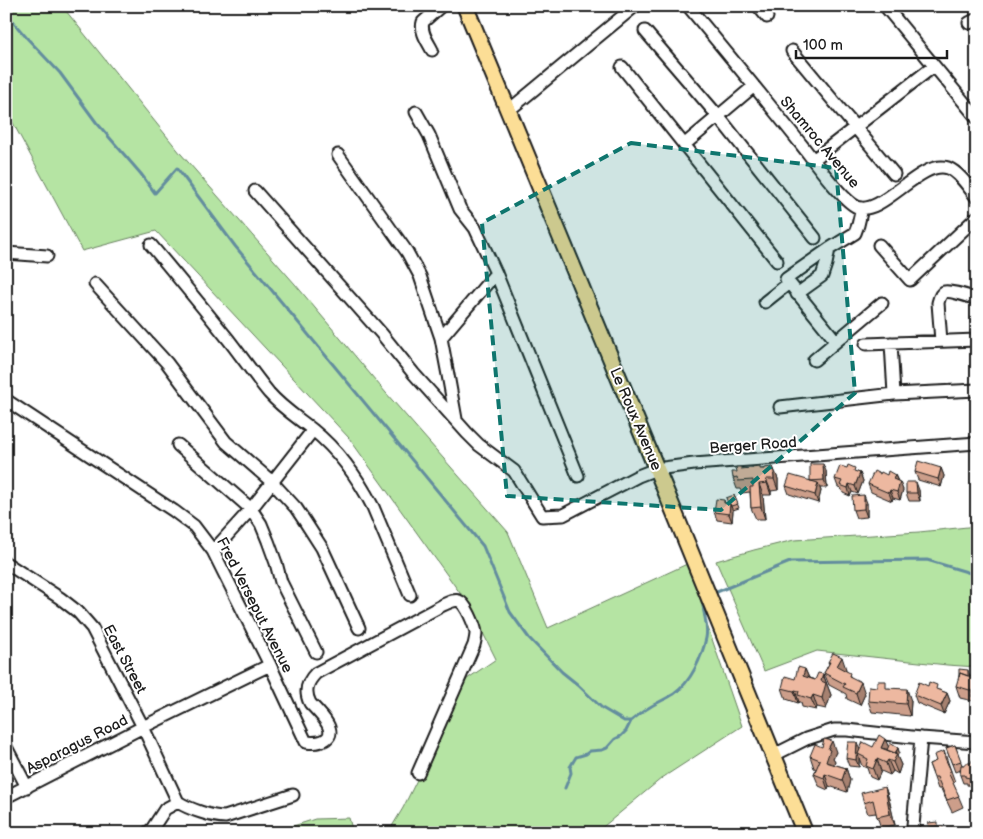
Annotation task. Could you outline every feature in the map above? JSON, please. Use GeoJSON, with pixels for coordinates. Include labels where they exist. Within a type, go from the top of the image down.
{"type":"FeatureCollection","features":[{"type":"Feature","properties":{"kind":"main road","name":"Le Roux Avenue"},"geometry":{"type":"LineString","coordinates":[[464,6],[712,603],[805,833]]}},
{"type":"Feature","properties":{"kind":"street"},"geometry":{"type":"LineString","coordinates":[[432,50],[422,30],[422,26],[423,22],[441,6]]}},
{"type":"Feature","properties":{"kind":"street"},"geometry":{"type":"LineString","coordinates":[[508,111],[635,6]]}},
{"type":"Feature","properties":{"kind":"street","name":"Shamroc Avenue"},"geometry":{"type":"LineString","coordinates":[[688,6],[851,204],[862,208],[873,207],[922,174],[940,167],[948,168],[959,176],[977,198]]}},
{"type":"Feature","properties":{"kind":"street"},"geometry":{"type":"LineString","coordinates":[[758,6],[767,17]]}},
{"type":"Feature","properties":{"kind":"street"},"geometry":{"type":"LineString","coordinates":[[885,6],[977,118]]}},
{"type":"Feature","properties":{"kind":"street"},"geometry":{"type":"LineString","coordinates":[[645,31],[718,116],[815,238]]}},
{"type":"Feature","properties":{"kind":"street"},"geometry":{"type":"LineString","coordinates":[[792,51],[894,174]]}},
{"type":"Feature","properties":{"kind":"street"},"geometry":{"type":"LineString","coordinates":[[622,66],[777,261]]}},
{"type":"Feature","properties":{"kind":"street"},"geometry":{"type":"LineString","coordinates":[[813,160],[934,66]]}},
{"type":"Feature","properties":{"kind":"street"},"geometry":{"type":"LineString","coordinates":[[684,145],[754,86]]}},
{"type":"Feature","properties":{"kind":"street"},"geometry":{"type":"LineString","coordinates":[[416,112],[430,135],[460,209],[475,228],[496,274],[578,476]]}},
{"type":"Feature","properties":{"kind":"street"},"geometry":{"type":"LineString","coordinates":[[338,155],[407,252],[420,276],[441,338],[456,419]]}},
{"type":"Feature","properties":{"kind":"street"},"geometry":{"type":"LineString","coordinates":[[255,191],[381,333],[414,374],[456,419]]}},
{"type":"Feature","properties":{"kind":"street"},"geometry":{"type":"LineString","coordinates":[[765,302],[787,281],[829,249],[855,233],[862,208]]}},
{"type":"Feature","properties":{"kind":"street"},"geometry":{"type":"LineString","coordinates":[[879,245],[910,280],[977,217]]}},
{"type":"Feature","properties":{"kind":"street"},"geometry":{"type":"LineString","coordinates":[[151,245],[269,394],[313,430],[342,458],[366,494],[410,594]]}},
{"type":"Feature","properties":{"kind":"street"},"geometry":{"type":"LineString","coordinates":[[797,294],[822,276],[829,249]]}},
{"type":"Feature","properties":{"kind":"street"},"geometry":{"type":"LineString","coordinates":[[6,253],[47,256]]}},
{"type":"Feature","properties":{"kind":"street"},"geometry":{"type":"LineString","coordinates":[[441,338],[496,274]]}},
{"type":"Feature","properties":{"kind":"street"},"geometry":{"type":"LineString","coordinates":[[787,281],[836,342]]}},
{"type":"Feature","properties":{"kind":"street"},"geometry":{"type":"LineString","coordinates":[[95,284],[167,362],[226,442],[272,482],[296,508],[322,548],[359,628]]}},
{"type":"Feature","properties":{"kind":"street"},"geometry":{"type":"LineString","coordinates":[[941,341],[938,303],[943,293],[948,291],[977,299]]}},
{"type":"Feature","properties":{"kind":"street"},"geometry":{"type":"LineString","coordinates":[[814,360],[882,302]]}},
{"type":"Feature","properties":{"kind":"street"},"geometry":{"type":"LineString","coordinates":[[866,344],[977,340]]}},
{"type":"Feature","properties":{"kind":"street"},"geometry":{"type":"LineString","coordinates":[[891,343],[894,394]]}},
{"type":"Feature","properties":{"kind":"street"},"geometry":{"type":"LineString","coordinates":[[780,406],[894,394],[977,390]]}},
{"type":"Feature","properties":{"kind":"street","name":"Fred Verseput Avenue"},"geometry":{"type":"LineString","coordinates":[[6,400],[194,526],[214,551],[306,742],[315,743],[322,741],[328,738],[331,732],[328,723],[310,703],[308,698],[307,685],[316,673],[454,600],[458,600],[465,606],[473,623],[476,637],[474,645],[418,772]]}},
{"type":"Feature","properties":{"kind":"street","name":"Berger Road"},"geometry":{"type":"LineString","coordinates":[[456,419],[479,445],[514,471],[542,516],[563,515],[638,476],[656,469],[694,464],[977,443]]}},
{"type":"Feature","properties":{"kind":"street"},"geometry":{"type":"LineString","coordinates":[[214,551],[251,509],[313,430]]}},
{"type":"Feature","properties":{"kind":"street"},"geometry":{"type":"LineString","coordinates":[[178,445],[251,509],[261,524],[281,582],[316,652]]}},
{"type":"Feature","properties":{"kind":"street","name":"East Street"},"geometry":{"type":"LineString","coordinates":[[6,563],[60,598],[78,612],[92,628],[143,727],[178,802]]}},
{"type":"Feature","properties":{"kind":"street","name":"Asparagus Road"},"geometry":{"type":"LineString","coordinates":[[6,797],[270,665]]}},
{"type":"Feature","properties":{"kind":"street"},"geometry":{"type":"LineString","coordinates":[[774,755],[806,739],[834,730],[977,742]]}},
{"type":"Feature","properties":{"kind":"street"},"geometry":{"type":"LineString","coordinates":[[913,833],[921,738]]}},
{"type":"Feature","properties":{"kind":"street"},"geometry":{"type":"LineString","coordinates":[[6,747],[27,787]]}},
{"type":"Feature","properties":{"kind":"street"},"geometry":{"type":"LineString","coordinates":[[147,833],[152,829],[165,809],[178,802],[184,806],[215,816],[225,817],[293,795]]}},
{"type":"Feature","properties":{"kind":"highlighted area"},"geometry":{"type":"Polygon","coordinates":[[[631,143],[836,168],[855,393],[721,510],[507,496],[482,223],[631,143]]]}},
{"type":"Feature","properties":{"kind":"green space"},"geometry":{"type":"Polygon","coordinates":[[[6,6],[62,6],[181,154],[508,532],[548,628],[687,564],[693,577],[704,616],[742,726],[662,778],[594,833],[388,833],[403,808],[467,679],[496,659],[470,607],[349,438],[156,231],[82,251],[6,110],[6,6]]]}},
{"type":"Feature","properties":{"kind":"green space"},"geometry":{"type":"Polygon","coordinates":[[[977,526],[977,667],[817,651],[764,671],[716,561],[794,540],[919,532],[977,526]]]}},
{"type":"Feature","properties":{"kind":"green space"},"geometry":{"type":"Polygon","coordinates":[[[349,818],[353,833],[272,833],[315,819],[349,818]]]}},
{"type":"Feature","properties":{"kind":"building"},"geometry":{"type":"Polygon","coordinates":[[[918,461],[941,468],[938,479],[915,472],[918,461]]]}},
{"type":"Feature","properties":{"kind":"building"},"geometry":{"type":"Polygon","coordinates":[[[810,464],[823,464],[824,480],[810,481],[810,464]]]}},
{"type":"Feature","properties":{"kind":"building"},"geometry":{"type":"Polygon","coordinates":[[[848,465],[855,468],[854,471],[860,473],[855,486],[849,484],[848,488],[840,485],[842,481],[835,479],[840,466],[847,468],[848,465]]]}},
{"type":"Feature","properties":{"kind":"building"},"geometry":{"type":"Polygon","coordinates":[[[736,467],[741,467],[741,469],[760,467],[760,469],[764,469],[773,467],[774,479],[766,479],[767,483],[759,484],[761,507],[751,508],[750,487],[753,487],[753,480],[738,481],[737,477],[733,478],[732,472],[737,472],[736,467]]]}},
{"type":"Feature","properties":{"kind":"building"},"geometry":{"type":"Polygon","coordinates":[[[874,471],[887,475],[888,471],[895,475],[893,479],[900,482],[897,492],[890,490],[889,493],[868,484],[874,471]]]}},
{"type":"Feature","properties":{"kind":"building"},"geometry":{"type":"Polygon","coordinates":[[[790,475],[818,483],[815,495],[786,486],[790,475]]]}},
{"type":"Feature","properties":{"kind":"building"},"geometry":{"type":"Polygon","coordinates":[[[906,482],[916,482],[917,493],[906,493],[906,482]]]}},
{"type":"Feature","properties":{"kind":"building"},"geometry":{"type":"Polygon","coordinates":[[[734,495],[738,504],[731,506],[726,498],[734,495]]]}},
{"type":"Feature","properties":{"kind":"building"},"geometry":{"type":"Polygon","coordinates":[[[864,495],[864,509],[853,510],[852,496],[864,495]]]}},
{"type":"Feature","properties":{"kind":"building"},"geometry":{"type":"Polygon","coordinates":[[[716,499],[724,500],[724,503],[730,504],[729,514],[714,512],[716,499]]]}},
{"type":"Feature","properties":{"kind":"building"},"geometry":{"type":"Polygon","coordinates":[[[833,653],[842,657],[837,666],[850,673],[849,676],[861,682],[856,693],[843,687],[845,684],[824,673],[833,653]]]}},
{"type":"Feature","properties":{"kind":"building"},"geometry":{"type":"Polygon","coordinates":[[[798,667],[805,669],[803,676],[815,680],[818,673],[823,674],[821,681],[826,683],[822,698],[813,695],[811,699],[798,695],[799,691],[782,688],[785,676],[795,679],[798,667]]]}},
{"type":"Feature","properties":{"kind":"building"},"geometry":{"type":"Polygon","coordinates":[[[959,669],[968,670],[968,676],[960,673],[959,677],[959,669]]]}},
{"type":"Feature","properties":{"kind":"building"},"geometry":{"type":"Polygon","coordinates":[[[960,673],[977,679],[977,698],[971,696],[973,691],[956,686],[960,673]]]}},
{"type":"Feature","properties":{"kind":"building"},"geometry":{"type":"Polygon","coordinates":[[[877,681],[886,681],[886,688],[907,689],[906,704],[868,701],[869,686],[877,687],[877,681]]]}},
{"type":"Feature","properties":{"kind":"building"},"geometry":{"type":"Polygon","coordinates":[[[919,682],[928,686],[929,682],[937,685],[936,689],[947,693],[941,706],[914,695],[919,682]]]}},
{"type":"Feature","properties":{"kind":"building"},"geometry":{"type":"Polygon","coordinates":[[[879,735],[885,739],[881,748],[897,754],[893,762],[888,760],[886,763],[877,759],[873,769],[866,766],[868,759],[858,754],[863,742],[873,747],[879,735]]]}},
{"type":"Feature","properties":{"kind":"building"},"geometry":{"type":"Polygon","coordinates":[[[824,739],[832,741],[828,749],[830,750],[826,762],[846,768],[842,780],[825,774],[824,778],[814,774],[820,760],[810,756],[815,744],[822,747],[824,739]]]}},
{"type":"Feature","properties":{"kind":"building"},"geometry":{"type":"Polygon","coordinates":[[[848,742],[857,742],[856,760],[846,758],[848,742]]]}},
{"type":"Feature","properties":{"kind":"building"},"geometry":{"type":"Polygon","coordinates":[[[890,743],[898,748],[895,753],[887,750],[890,743]]]}},
{"type":"Feature","properties":{"kind":"building"},"geometry":{"type":"Polygon","coordinates":[[[955,745],[961,761],[952,764],[946,748],[955,745]]]}},
{"type":"Feature","properties":{"kind":"building"},"geometry":{"type":"Polygon","coordinates":[[[944,751],[951,771],[948,772],[959,796],[947,800],[929,764],[936,761],[934,755],[944,751]]]}},
{"type":"Feature","properties":{"kind":"building"},"geometry":{"type":"Polygon","coordinates":[[[972,760],[977,760],[977,783],[970,782],[970,778],[965,777],[965,775],[960,775],[961,765],[971,763],[972,760]]]}},
{"type":"Feature","properties":{"kind":"building"},"geometry":{"type":"Polygon","coordinates":[[[885,787],[890,814],[877,817],[873,800],[864,803],[861,793],[885,787]]]}},
{"type":"Feature","properties":{"kind":"building"},"geometry":{"type":"Polygon","coordinates":[[[977,803],[977,813],[973,804],[977,803]]]}},
{"type":"Feature","properties":{"kind":"building"},"geometry":{"type":"Polygon","coordinates":[[[938,822],[938,826],[931,827],[931,832],[929,832],[928,823],[938,822]]]}},
{"type":"Feature","properties":{"kind":"building"},"geometry":{"type":"Polygon","coordinates":[[[943,826],[943,829],[952,827],[953,833],[931,833],[931,827],[943,826]]]}},
{"type":"Feature","properties":{"kind":"waterway"},"geometry":{"type":"LineString","coordinates":[[6,14],[60,73],[96,122],[155,193],[177,168],[235,246],[483,546],[510,612],[529,638],[562,672],[602,708],[624,721],[631,721],[645,710],[674,694],[686,683],[699,661],[706,638],[707,628],[703,599]]}},
{"type":"Feature","properties":{"kind":"waterway"},"geometry":{"type":"LineString","coordinates":[[712,594],[790,562],[927,560],[977,575]]}},
{"type":"Feature","properties":{"kind":"waterway"},"geometry":{"type":"LineString","coordinates":[[565,788],[571,773],[570,767],[576,757],[590,751],[607,748],[626,731],[631,721]]}}]}
